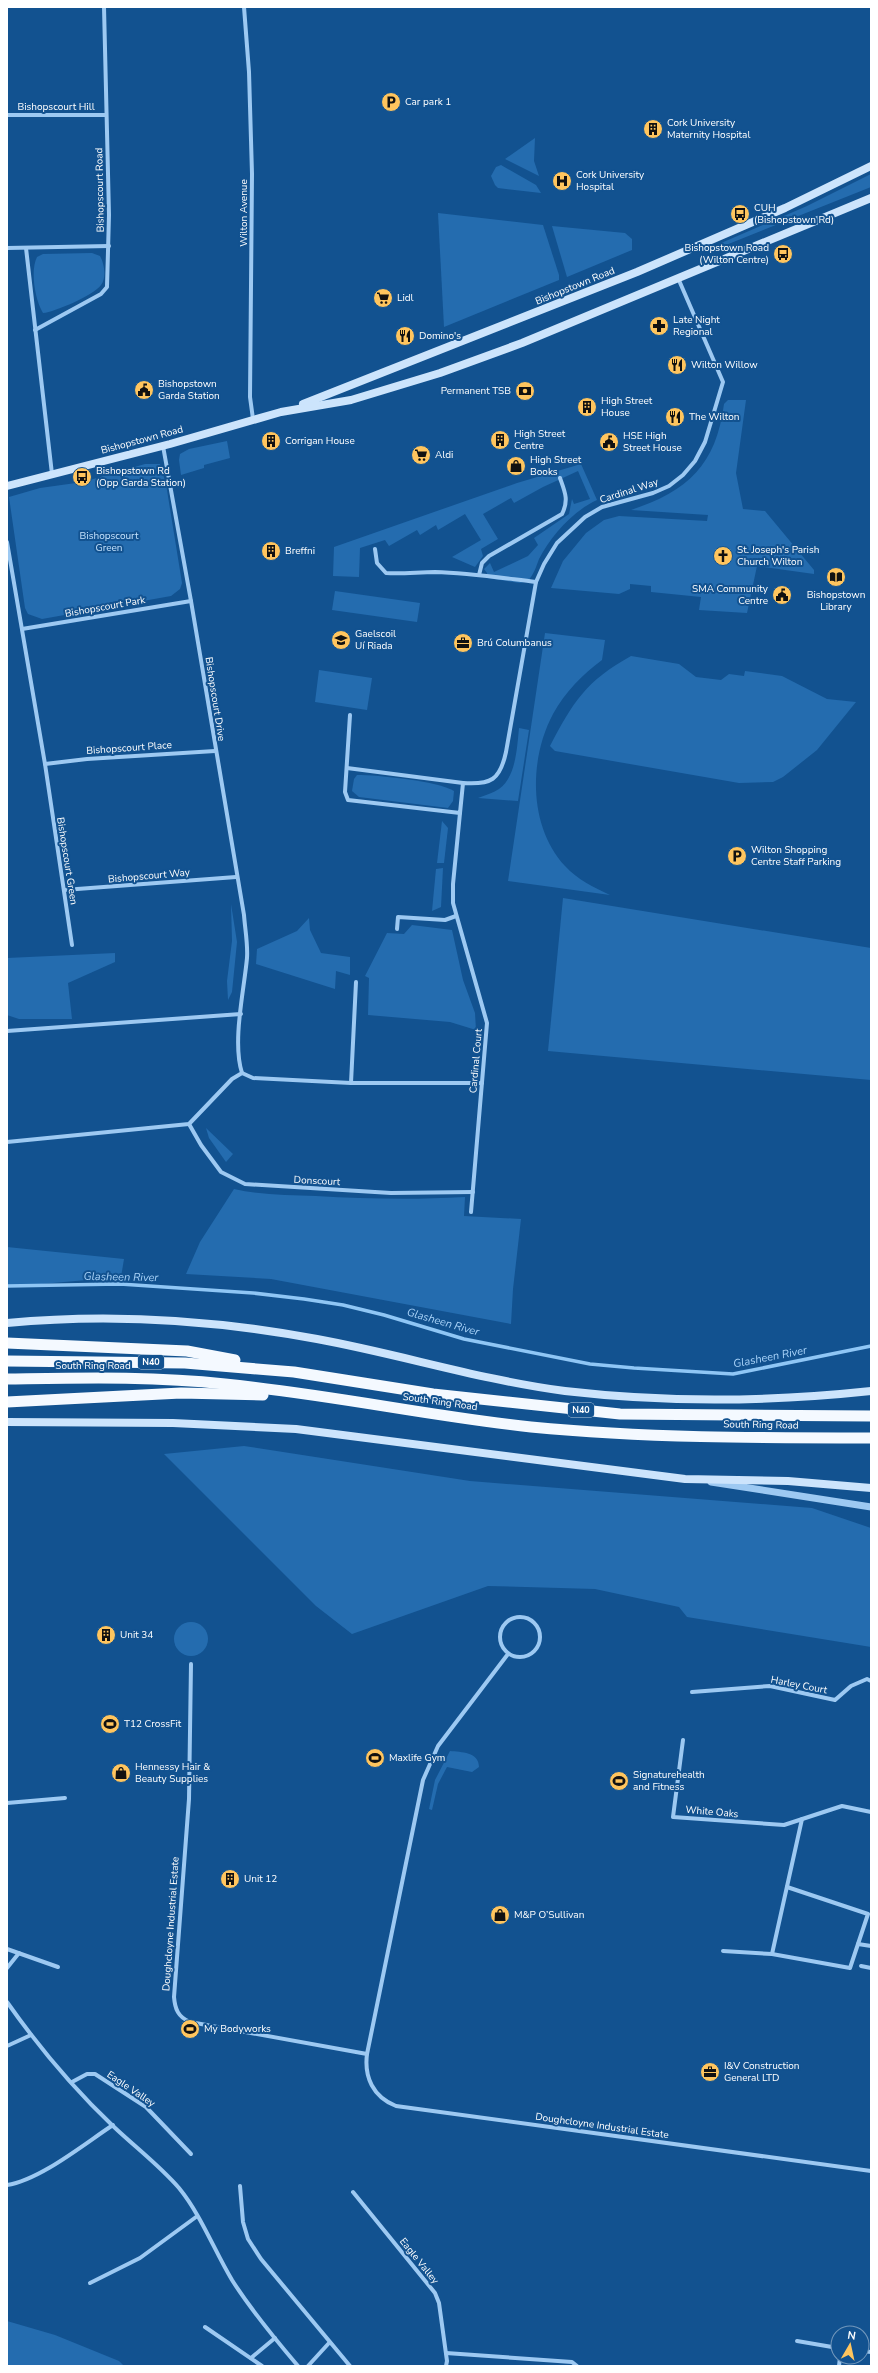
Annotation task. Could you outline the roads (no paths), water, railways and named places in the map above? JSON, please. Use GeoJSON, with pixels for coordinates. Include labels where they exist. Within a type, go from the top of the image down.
{"type":"FeatureCollection","features":[{"type":"Feature","properties":{"kind":"highway"},"geometry":{"type":"LineString","coordinates":[[7,1343],[187,1351],[294,1372]]}},
{"type":"Feature","properties":{"kind":"highway","name":"South Ring Road"},"geometry":{"type":"LineString","coordinates":[[7,1361],[185,1362],[294,1372],[433,1394],[620,1414],[871,1416]]}},
{"type":"Feature","properties":{"kind":"highway","name":"South Ring Road"},"geometry":{"type":"LineString","coordinates":[[7,1379],[144,1378],[223,1383],[330,1396],[430,1414],[530,1426],[621,1434],[871,1438]]}},
{"type":"Feature","properties":{"kind":"highway"},"geometry":{"type":"LineString","coordinates":[[7,1402],[181,1393],[330,1396]]}},
{"type":"Feature","properties":{"kind":"main road","name":"Bishopstown Road"},"geometry":{"type":"LineString","coordinates":[[281,412],[346,389],[464,340],[637,272],[785,208],[871,166]]}},
{"type":"Feature","properties":{"kind":"main road","name":"Bishopstown Road"},"geometry":{"type":"LineString","coordinates":[[7,486],[162,446],[281,412],[351,400],[440,373],[522,343],[871,198]]}},
{"type":"Feature","properties":{"kind":"main road"},"geometry":{"type":"LineString","coordinates":[[7,1323],[117,1319],[224,1325],[316,1339],[563,1390],[620,1396],[755,1401],[871,1391]]}},
{"type":"Feature","properties":{"kind":"main road"},"geometry":{"type":"LineString","coordinates":[[7,1422],[173,1423],[296,1429],[686,1479],[788,1480],[871,1488]]}},
{"type":"Feature","properties":{"kind":"street","name":"Bishopscourt Road"},"geometry":{"type":"LineString","coordinates":[[35,330],[105,290],[109,276],[104,7]]}},
{"type":"Feature","properties":{"kind":"street","name":"Wilton Avenue"},"geometry":{"type":"LineString","coordinates":[[244,7],[251,126],[250,397],[254,419]]}},
{"type":"Feature","properties":{"kind":"street","name":"Bishopscourt Hill"},"geometry":{"type":"LineString","coordinates":[[7,115],[106,115]]}},
{"type":"Feature","properties":{"kind":"street"},"geometry":{"type":"LineString","coordinates":[[7,248],[108,246]]}},
{"type":"Feature","properties":{"kind":"street"},"geometry":{"type":"LineString","coordinates":[[26,248],[52,474]]}},
{"type":"Feature","properties":{"kind":"street","name":"Cardinal Way"},"geometry":{"type":"LineString","coordinates":[[464,783],[486,783],[494,779],[502,767],[506,752],[536,582],[544,564],[557,543],[585,517],[602,507],[653,493],[670,486],[683,475],[695,461],[705,442],[723,382],[678,278]]}},
{"type":"Feature","properties":{"kind":"street","name":"Bishopscourt Drive"},"geometry":{"type":"LineString","coordinates":[[162,446],[191,601],[236,877],[244,915],[247,956],[240,1014]]}},
{"type":"Feature","properties":{"kind":"street"},"geometry":{"type":"LineString","coordinates":[[480,575],[482,564],[489,556],[562,514],[567,505],[567,497],[560,478]]}},
{"type":"Feature","properties":{"kind":"street","name":"Bishopscourt Green"},"geometry":{"type":"LineString","coordinates":[[7,542],[45,764],[72,945]]}},
{"type":"Feature","properties":{"kind":"street"},"geometry":{"type":"LineString","coordinates":[[374,549],[377,563],[386,573],[410,574],[433,572],[480,575],[536,582]]}},
{"type":"Feature","properties":{"kind":"street","name":"Bishopscourt Park"},"geometry":{"type":"LineString","coordinates":[[22,629],[191,601]]}},
{"type":"Feature","properties":{"kind":"street"},"geometry":{"type":"LineString","coordinates":[[350,715],[345,792],[348,800],[460,813]]}},
{"type":"Feature","properties":{"kind":"street","name":"Bishopscourt Place"},"geometry":{"type":"LineString","coordinates":[[45,764],[87,758],[215,751]]}},
{"type":"Feature","properties":{"kind":"street"},"geometry":{"type":"LineString","coordinates":[[347,768],[464,783]]}},
{"type":"Feature","properties":{"kind":"street","name":"Cardinal Court"},"geometry":{"type":"LineString","coordinates":[[464,783],[453,884],[456,916],[486,1014],[482,1083],[471,1212]]}},
{"type":"Feature","properties":{"kind":"street","name":"Bishopscourt Way"},"geometry":{"type":"LineString","coordinates":[[64,890],[236,877]]}},
{"type":"Feature","properties":{"kind":"street"},"geometry":{"type":"LineString","coordinates":[[397,929],[398,917],[445,920],[456,916]]}},
{"type":"Feature","properties":{"kind":"street"},"geometry":{"type":"LineString","coordinates":[[351,1083],[356,982]]}},
{"type":"Feature","properties":{"kind":"street"},"geometry":{"type":"LineString","coordinates":[[7,1031],[240,1014],[239,1059],[242,1073]]}},
{"type":"Feature","properties":{"kind":"street"},"geometry":{"type":"LineString","coordinates":[[242,1073],[253,1078],[351,1083],[482,1083]]}},
{"type":"Feature","properties":{"kind":"street"},"geometry":{"type":"LineString","coordinates":[[7,1142],[189,1124],[232,1079],[242,1073]]}},
{"type":"Feature","properties":{"kind":"street","name":"Donscourt"},"geometry":{"type":"LineString","coordinates":[[189,1124],[201,1146],[221,1172],[245,1184],[392,1193],[473,1192]]}},
{"type":"Feature","properties":{"kind":"street"},"geometry":{"type":"LineString","coordinates":[[686,1479],[871,1507]]}},
{"type":"Feature","properties":{"kind":"street"},"geometry":{"type":"LineString","coordinates":[[515,1617],[528,1618],[538,1628],[540,1634],[538,1647],[533,1653],[521,1658],[508,1654],[500,1643],[500,1630],[509,1620],[515,1617]]}},
{"type":"Feature","properties":{"kind":"street","name":"Doughcloyne Industrial Estate"},"geometry":{"type":"LineString","coordinates":[[508,1654],[442,1740],[429,1763],[416,1808],[367,2054],[368,2077],[375,2092],[388,2103],[396,2106],[871,2171]]}},
{"type":"Feature","properties":{"kind":"street","name":"Doughcloyne Industrial Estate"},"geometry":{"type":"LineString","coordinates":[[191,1664],[190,1767],[174,1997],[176,2010],[182,2019],[190,2022],[367,2054]]}},
{"type":"Feature","properties":{"kind":"street","name":"Harley Court"},"geometry":{"type":"LineString","coordinates":[[692,1692],[770,1686],[836,1700],[851,1686],[868,1679],[871,1681]]}},
{"type":"Feature","properties":{"kind":"street","name":"White Oaks"},"geometry":{"type":"LineString","coordinates":[[683,1740],[673,1817],[784,1825],[842,1806],[871,1812]]}},
{"type":"Feature","properties":{"kind":"street"},"geometry":{"type":"LineString","coordinates":[[7,1803],[65,1798]]}},
{"type":"Feature","properties":{"kind":"street"},"geometry":{"type":"LineString","coordinates":[[772,1954],[802,1820]]}},
{"type":"Feature","properties":{"kind":"street"},"geometry":{"type":"LineString","coordinates":[[723,1951],[772,1954],[850,1968],[869,1915],[787,1887]]}},
{"type":"Feature","properties":{"kind":"street"},"geometry":{"type":"LineString","coordinates":[[858,1944],[871,1946]]}},
{"type":"Feature","properties":{"kind":"street"},"geometry":{"type":"LineString","coordinates":[[7,1949],[58,1967]]}},
{"type":"Feature","properties":{"kind":"street"},"geometry":{"type":"LineString","coordinates":[[7,1968],[19,1953]]}},
{"type":"Feature","properties":{"kind":"street"},"geometry":{"type":"LineString","coordinates":[[861,1966],[871,1968]]}},
{"type":"Feature","properties":{"kind":"street"},"geometry":{"type":"LineString","coordinates":[[7,2002],[31,2035],[72,2082],[113,2125],[159,2166],[180,2190],[233,2281],[274,2338],[298,2366]]}},
{"type":"Feature","properties":{"kind":"street"},"geometry":{"type":"LineString","coordinates":[[7,2046],[31,2035]]}},
{"type":"Feature","properties":{"kind":"street","name":"Eagle Valley"},"geometry":{"type":"LineString","coordinates":[[72,2082],[87,2074],[95,2074],[146,2107],[191,2154]]}},
{"type":"Feature","properties":{"kind":"street"},"geometry":{"type":"LineString","coordinates":[[7,2185],[15,2183],[49,2167],[113,2125]]}},
{"type":"Feature","properties":{"kind":"street"},"geometry":{"type":"LineString","coordinates":[[240,2186],[243,2222],[248,2239],[261,2259],[350,2366]]}},
{"type":"Feature","properties":{"kind":"street","name":"Eagle Valley"},"geometry":{"type":"LineString","coordinates":[[353,2192],[435,2293],[439,2303],[446,2353],[446,2366]]}},
{"type":"Feature","properties":{"kind":"street"},"geometry":{"type":"LineString","coordinates":[[90,2283],[140,2258],[196,2217]]}},
{"type":"Feature","properties":{"kind":"street"},"geometry":{"type":"LineString","coordinates":[[205,2327],[262,2366]]}},
{"type":"Feature","properties":{"kind":"street"},"geometry":{"type":"LineString","coordinates":[[251,2358],[274,2338]]}},
{"type":"Feature","properties":{"kind":"street"},"geometry":{"type":"LineString","coordinates":[[797,2342],[830,2347]]}},
{"type":"Feature","properties":{"kind":"street"},"geometry":{"type":"LineString","coordinates":[[308,2366],[330,2343]]}},
{"type":"Feature","properties":{"kind":"street"},"geometry":{"type":"LineString","coordinates":[[446,2353],[572,2362],[577,2366]]}},
{"type":"Feature","properties":{"kind":"waterway","name":"Glasheen River"},"geometry":{"type":"LineString","coordinates":[[7,1286],[120,1284],[253,1293],[304,1299],[343,1305],[384,1315],[464,1339],[590,1364],[634,1368],[733,1374],[871,1346]]}},
{"type":"Feature","properties":{"kind":"place","name":"Car park 1"},"geometry":{"type":"Point","coordinates":[391,102]}},
{"type":"Feature","properties":{"kind":"place","name":"Cork University Maternity Hospital"},"geometry":{"type":"Point","coordinates":[653,129]}},
{"type":"Feature","properties":{"kind":"place","name":"Cork University Hospital"},"geometry":{"type":"Point","coordinates":[562,181]}},
{"type":"Feature","properties":{"kind":"place","name":"CUH (Bishopstown Rd)"},"geometry":{"type":"Point","coordinates":[740,214]}},
{"type":"Feature","properties":{"kind":"place","name":"Bishopstown Road (Wilton Centre)"},"geometry":{"type":"Point","coordinates":[783,254]}},
{"type":"Feature","properties":{"kind":"place","name":"Lidl"},"geometry":{"type":"Point","coordinates":[383,298]}},
{"type":"Feature","properties":{"kind":"place","name":"Late Night Regional"},"geometry":{"type":"Point","coordinates":[659,326]}},
{"type":"Feature","properties":{"kind":"place","name":"Domino's"},"geometry":{"type":"Point","coordinates":[405,336]}},
{"type":"Feature","properties":{"kind":"place","name":"Wilton Willow"},"geometry":{"type":"Point","coordinates":[677,365]}},
{"type":"Feature","properties":{"kind":"place","name":"Bishopstown Garda Station"},"geometry":{"type":"Point","coordinates":[144,390]}},
{"type":"Feature","properties":{"kind":"place","name":"Permanent TSB"},"geometry":{"type":"Point","coordinates":[525,391]}},
{"type":"Feature","properties":{"kind":"place","name":"High Street House"},"geometry":{"type":"Point","coordinates":[587,407]}},
{"type":"Feature","properties":{"kind":"place","name":"The Wilton"},"geometry":{"type":"Point","coordinates":[675,417]}},
{"type":"Feature","properties":{"kind":"place","name":"High Street Centre"},"geometry":{"type":"Point","coordinates":[500,440]}},
{"type":"Feature","properties":{"kind":"place","name":"Corrigan House"},"geometry":{"type":"Point","coordinates":[271,441]}},
{"type":"Feature","properties":{"kind":"place","name":"HSE High Street House"},"geometry":{"type":"Point","coordinates":[609,442]}},
{"type":"Feature","properties":{"kind":"place","name":"Aldi"},"geometry":{"type":"Point","coordinates":[421,455]}},
{"type":"Feature","properties":{"kind":"place","name":"High Street Books"},"geometry":{"type":"Point","coordinates":[516,466]}},
{"type":"Feature","properties":{"kind":"place","name":"Bishopstown Rd (Opp Garda Station)"},"geometry":{"type":"Point","coordinates":[82,477]}},
{"type":"Feature","properties":{"kind":"place","name":"Breffni"},"geometry":{"type":"Point","coordinates":[271,551]}},
{"type":"Feature","properties":{"kind":"place","name":"St. Joseph's Parish Church Wilton"},"geometry":{"type":"Point","coordinates":[723,556]}},
{"type":"Feature","properties":{"kind":"place","name":"Bishopstown Library"},"geometry":{"type":"Point","coordinates":[836,577]}},
{"type":"Feature","properties":{"kind":"place","name":"SMA Community Centre"},"geometry":{"type":"Point","coordinates":[782,595]}},
{"type":"Feature","properties":{"kind":"place","name":"Gaelscoil Uí Riada"},"geometry":{"type":"Point","coordinates":[341,640]}},
{"type":"Feature","properties":{"kind":"place","name":"Brú Columbanus"},"geometry":{"type":"Point","coordinates":[463,643]}},
{"type":"Feature","properties":{"kind":"place","name":"Wilton Shopping Centre Staff Parking"},"geometry":{"type":"Point","coordinates":[737,856]}},
{"type":"Feature","properties":{"kind":"place","name":"Unit 34"},"geometry":{"type":"Point","coordinates":[106,1635]}},
{"type":"Feature","properties":{"kind":"place","name":"T12 CrossFit"},"geometry":{"type":"Point","coordinates":[110,1724]}},
{"type":"Feature","properties":{"kind":"place","name":"Maxlife Gym"},"geometry":{"type":"Point","coordinates":[375,1758]}},
{"type":"Feature","properties":{"kind":"place","name":"Hennessy Hair & Beauty Supplies"},"geometry":{"type":"Point","coordinates":[121,1773]}},
{"type":"Feature","properties":{"kind":"place","name":"Signaturehealth and Fitness"},"geometry":{"type":"Point","coordinates":[619,1781]}},
{"type":"Feature","properties":{"kind":"place","name":"Unit 12"},"geometry":{"type":"Point","coordinates":[230,1879]}},
{"type":"Feature","properties":{"kind":"place","name":"M&P O’Sullivan"},"geometry":{"type":"Point","coordinates":[500,1915]}},
{"type":"Feature","properties":{"kind":"place","name":"My Bodyworks"},"geometry":{"type":"Point","coordinates":[190,2029]}},
{"type":"Feature","properties":{"kind":"place","name":"I&V Construction General LTD"},"geometry":{"type":"Point","coordinates":[710,2072]}}]}
